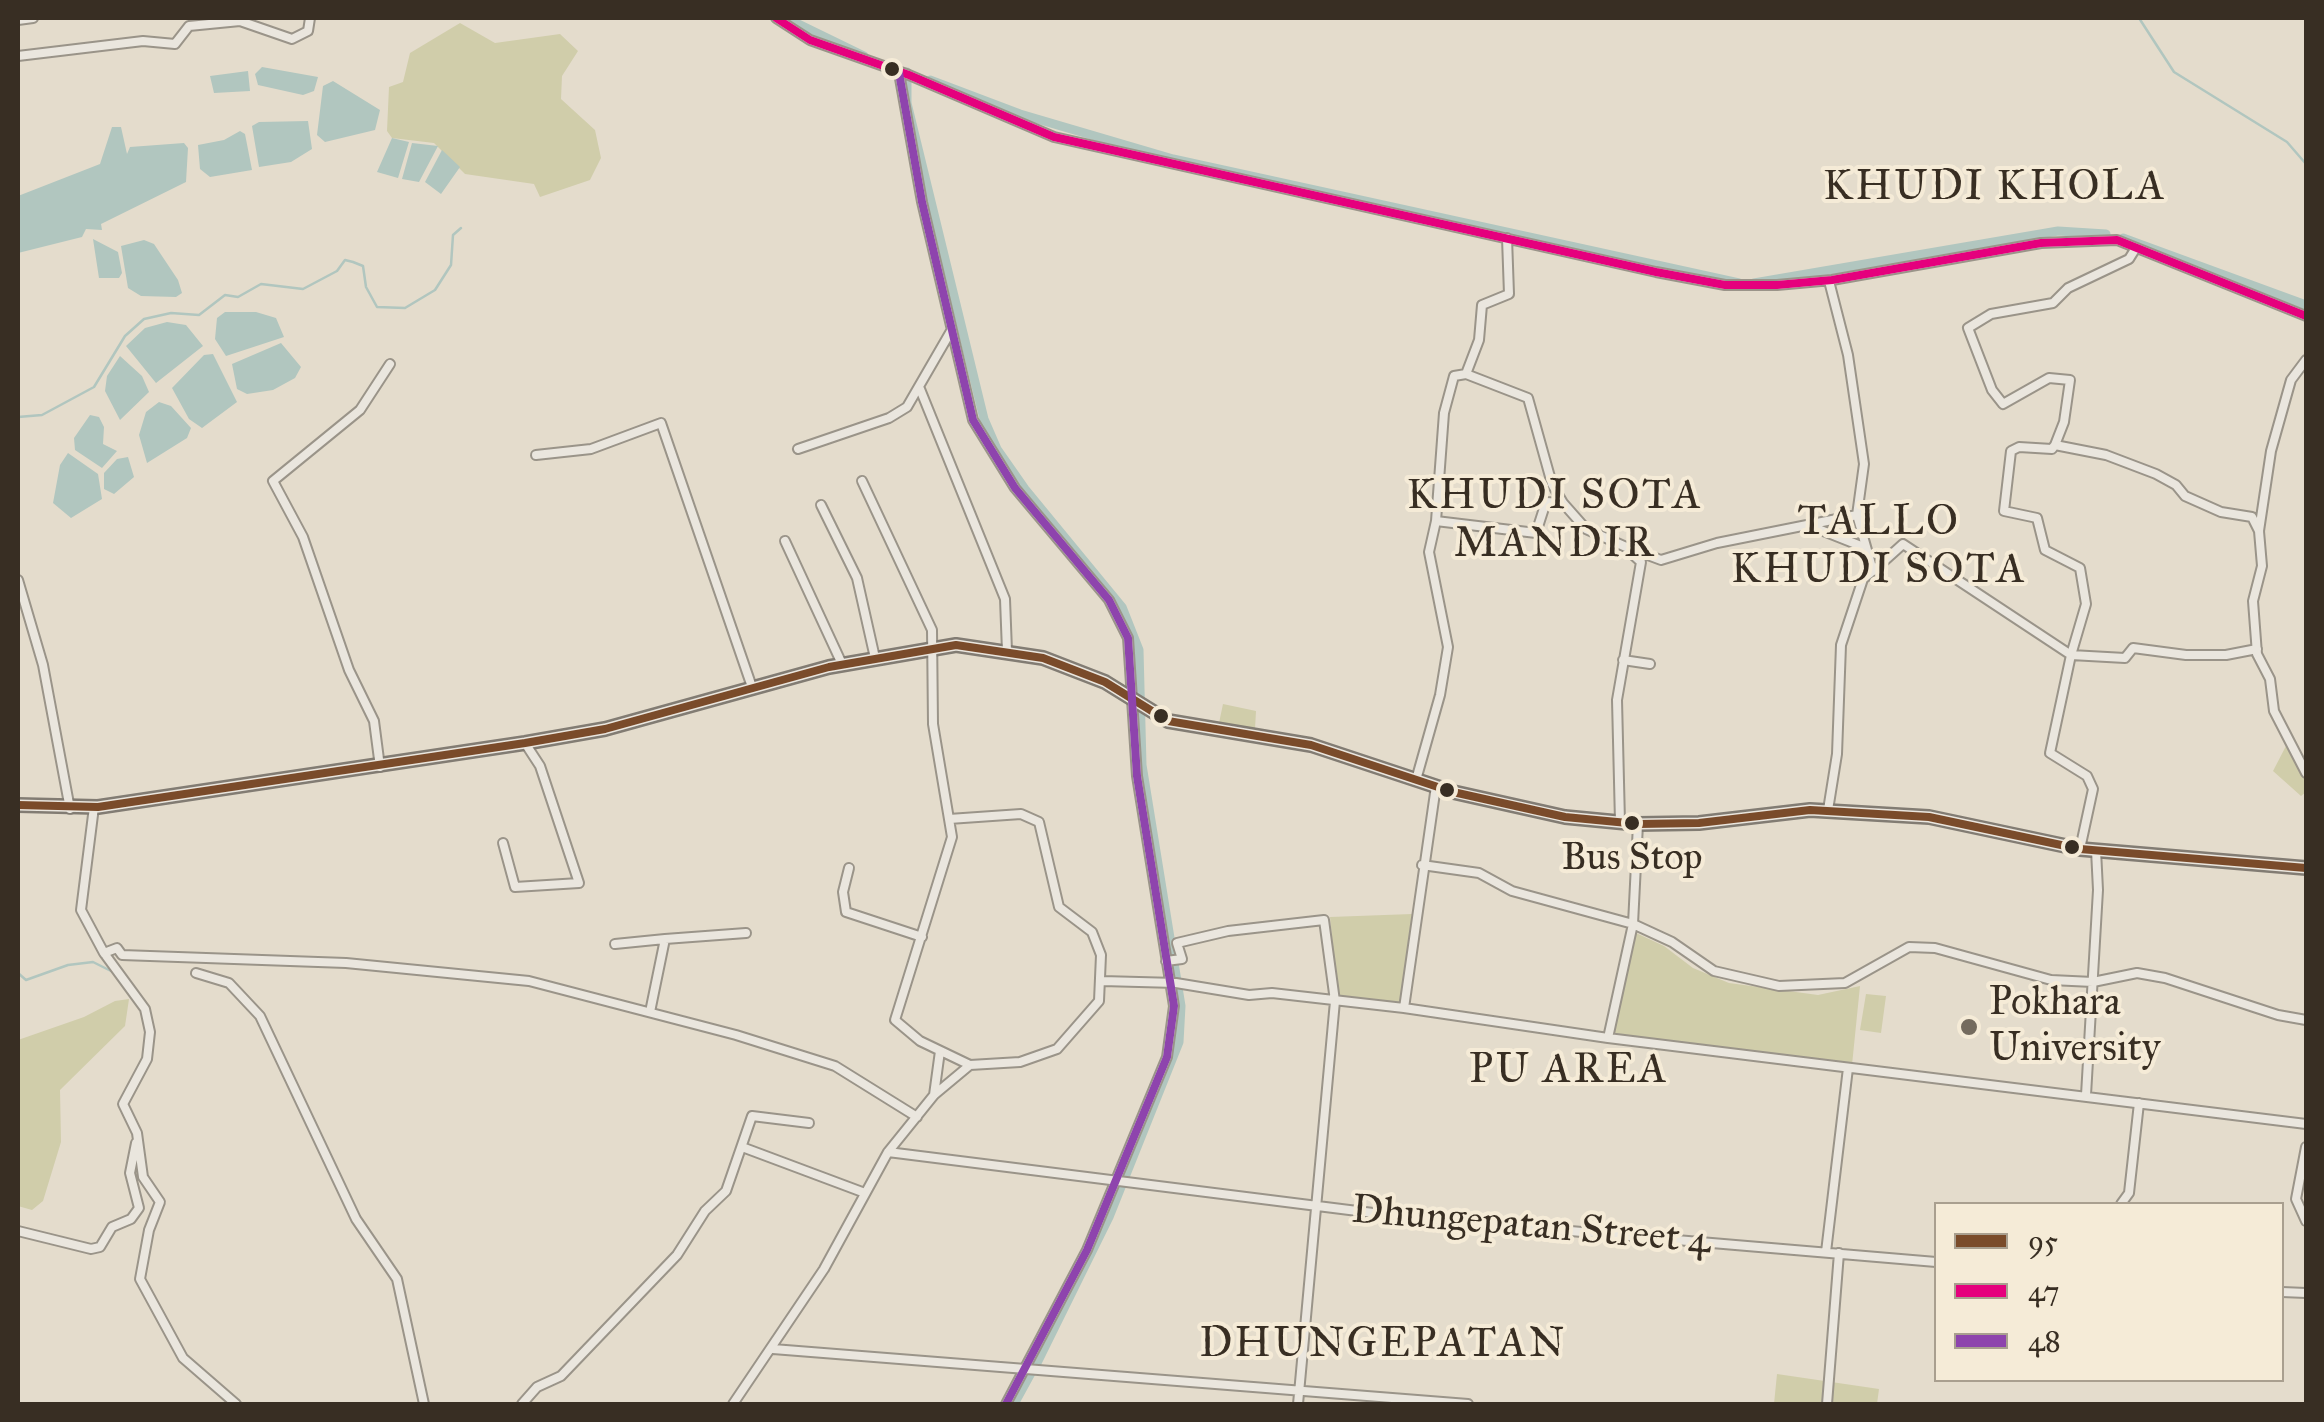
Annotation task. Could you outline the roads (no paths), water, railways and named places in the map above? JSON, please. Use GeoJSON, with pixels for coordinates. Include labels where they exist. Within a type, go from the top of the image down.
{"type":"FeatureCollection","features":[{"type":"Feature","properties":{"kind":"main road"},"geometry":{"type":"LineString","coordinates":[[18,805],[94,808],[525,743],[605,728],[842,664],[956,645],[1043,658],[1140,703],[1168,721],[1311,746],[1436,786],[1566,818],[1638,824],[1828,810],[1962,820],[2096,850],[2306,868]]}},
{"type":"Feature","properties":{"kind":"street"},"geometry":{"type":"LineString","coordinates":[[18,20],[33,18]]}},
{"type":"Feature","properties":{"kind":"street"},"geometry":{"type":"LineString","coordinates":[[18,56],[143,41],[174,44],[189,26],[240,21],[292,38],[308,31],[310,18]]}},
{"type":"Feature","properties":{"kind":"street"},"geometry":{"type":"LineString","coordinates":[[776,18],[810,40],[1054,136],[1725,286],[1829,280],[2070,240],[2117,240],[2134,251],[2306,316]]}},
{"type":"Feature","properties":{"kind":"street"},"geometry":{"type":"LineString","coordinates":[[899,73],[973,420],[986,447],[1120,618],[1128,638],[1140,703],[1137,776],[1169,982],[1173,1034],[1120,1184],[1006,1404]]}},
{"type":"Feature","properties":{"kind":"street"},"geometry":{"type":"LineString","coordinates":[[1416,780],[1440,695],[1448,647],[1428,552],[1436,522],[1444,413],[1454,376],[1467,370],[1479,340],[1482,305],[1509,294],[1507,238]]}},
{"type":"Feature","properties":{"kind":"street"},"geometry":{"type":"LineString","coordinates":[[2080,848],[2094,789],[2087,776],[2050,753],[2086,604],[2082,572],[2045,550],[2037,518],[2004,511],[2010,451],[2019,447],[2052,449],[2064,422],[2070,380],[2048,378],[2004,404],[1992,390],[1968,328],[1992,314],[2053,303],[2068,288],[2129,259],[2134,251]]}},
{"type":"Feature","properties":{"kind":"street"},"geometry":{"type":"LineString","coordinates":[[1829,280],[1848,355],[1864,464],[1857,515],[1872,571]]}},
{"type":"Feature","properties":{"kind":"street"},"geometry":{"type":"LineString","coordinates":[[798,449],[888,418],[907,407],[952,332]]}},
{"type":"Feature","properties":{"kind":"street"},"geometry":{"type":"LineString","coordinates":[[2306,360],[2291,380],[2271,451],[2259,531],[2262,566],[2253,602],[2257,648],[2270,679],[2274,711],[2306,774]]}},
{"type":"Feature","properties":{"kind":"street"},"geometry":{"type":"LineString","coordinates":[[380,767],[374,721],[348,670],[303,537],[274,481],[360,410],[390,364]]}},
{"type":"Feature","properties":{"kind":"street"},"geometry":{"type":"LineString","coordinates":[[1467,370],[1528,398],[1552,484],[1563,504],[1586,529],[1626,547],[1662,560],[1857,515]]}},
{"type":"Feature","properties":{"kind":"street"},"geometry":{"type":"LineString","coordinates":[[920,389],[1005,599],[1007,651]]}},
{"type":"Feature","properties":{"kind":"street"},"geometry":{"type":"LineString","coordinates":[[536,455],[591,449],[661,423],[752,687]]}},
{"type":"Feature","properties":{"kind":"street"},"geometry":{"type":"LineString","coordinates":[[2055,444],[2067,451],[2106,456],[2156,474],[2176,485],[2185,496],[2222,512],[2252,517],[2259,531]]}},
{"type":"Feature","properties":{"kind":"street"},"geometry":{"type":"LineString","coordinates":[[862,481],[932,630],[933,724],[952,837],[894,1020],[940,1052],[970,1064],[1020,1062],[1057,1049],[1099,1002],[1101,955],[1092,932],[1058,907],[1039,822],[1021,814],[949,819]]}},
{"type":"Feature","properties":{"kind":"street"},"geometry":{"type":"LineString","coordinates":[[1436,522],[1536,533],[1552,484]]}},
{"type":"Feature","properties":{"kind":"street"},"geometry":{"type":"LineString","coordinates":[[1546,502],[1563,504]]}},
{"type":"Feature","properties":{"kind":"street"},"geometry":{"type":"LineString","coordinates":[[821,505],[857,578],[875,658]]}},
{"type":"Feature","properties":{"kind":"street"},"geometry":{"type":"LineString","coordinates":[[1808,526],[1866,548]]}},
{"type":"Feature","properties":{"kind":"street"},"geometry":{"type":"LineString","coordinates":[[785,541],[842,664]]}},
{"type":"Feature","properties":{"kind":"street"},"geometry":{"type":"LineString","coordinates":[[1828,810],[1837,754],[1841,646],[1863,579],[1903,544],[2071,655],[2124,658],[2133,648],[2213,655],[2257,648]]}},
{"type":"Feature","properties":{"kind":"street"},"geometry":{"type":"LineString","coordinates":[[1626,547],[1640,562]]}},
{"type":"Feature","properties":{"kind":"street"},"geometry":{"type":"LineString","coordinates":[[1640,562],[1654,557]]}},
{"type":"Feature","properties":{"kind":"street"},"geometry":{"type":"LineString","coordinates":[[1620,822],[1617,715],[1622,660],[1640,562]]}},
{"type":"Feature","properties":{"kind":"street"},"geometry":{"type":"LineString","coordinates":[[18,580],[43,665],[70,808]]}},
{"type":"Feature","properties":{"kind":"street"},"geometry":{"type":"LineString","coordinates":[[1622,660],[1650,664]]}},
{"type":"Feature","properties":{"kind":"street"},"geometry":{"type":"LineString","coordinates":[[504,843],[515,887],[579,883],[540,766],[525,743]]}},
{"type":"Feature","properties":{"kind":"street"},"geometry":{"type":"LineString","coordinates":[[1404,1008],[1436,786]]}},
{"type":"Feature","properties":{"kind":"street"},"geometry":{"type":"LineString","coordinates":[[94,808],[81,910],[104,953],[145,1009],[150,1032],[148,1059],[123,1104],[138,1134],[143,1176],[160,1202],[149,1230],[140,1279],[182,1358],[236,1404]]}},
{"type":"Feature","properties":{"kind":"street"},"geometry":{"type":"LineString","coordinates":[[1608,1038],[1633,924],[1638,824]]}},
{"type":"Feature","properties":{"kind":"street"},"geometry":{"type":"LineString","coordinates":[[2086,1095],[2096,850]]}},
{"type":"Feature","properties":{"kind":"street"},"geometry":{"type":"LineString","coordinates":[[1422,865],[1479,873],[1512,891],[1633,924],[1672,942],[1714,971],[1779,986],[1845,983],[1909,947],[1965,952],[2051,980],[2092,982],[2137,973],[2165,978],[2278,1015],[2306,1020]]}},
{"type":"Feature","properties":{"kind":"street"},"geometry":{"type":"LineString","coordinates":[[849,868],[843,892],[846,912],[922,937]]}},
{"type":"Feature","properties":{"kind":"street"},"geometry":{"type":"LineString","coordinates":[[1166,962],[1182,959],[1177,943],[1247,928],[1324,920],[1335,1002],[1298,1404]]}},
{"type":"Feature","properties":{"kind":"street"},"geometry":{"type":"LineString","coordinates":[[614,944],[746,933]]}},
{"type":"Feature","properties":{"kind":"street"},"geometry":{"type":"LineString","coordinates":[[650,1012],[665,939]]}},
{"type":"Feature","properties":{"kind":"street"},"geometry":{"type":"LineString","coordinates":[[104,953],[117,948],[122,955],[442,970],[529,981],[835,1066],[917,1116]]}},
{"type":"Feature","properties":{"kind":"street"},"geometry":{"type":"LineString","coordinates":[[196,973],[229,983],[260,1016],[356,1219],[397,1278],[424,1404]]}},
{"type":"Feature","properties":{"kind":"street"},"geometry":{"type":"LineString","coordinates":[[1102,981],[1169,982],[1249,995],[1272,993],[1404,1008],[1608,1038],[2306,1124]]}},
{"type":"Feature","properties":{"kind":"street"},"geometry":{"type":"LineString","coordinates":[[934,1094],[940,1052]]}},
{"type":"Feature","properties":{"kind":"street"},"geometry":{"type":"LineString","coordinates":[[734,1404],[824,1269],[888,1152],[934,1094],[970,1064]]}},
{"type":"Feature","properties":{"kind":"street"},"geometry":{"type":"LineString","coordinates":[[1826,1252],[1848,1068]]}},
{"type":"Feature","properties":{"kind":"street"},"geometry":{"type":"LineString","coordinates":[[2123,1202],[2129,1193],[2139,1103]]}},
{"type":"Feature","properties":{"kind":"street"},"geometry":{"type":"LineString","coordinates":[[522,1404],[537,1386],[561,1376],[677,1255],[704,1211],[726,1191],[752,1116],[809,1124]]}},
{"type":"Feature","properties":{"kind":"street"},"geometry":{"type":"LineString","coordinates":[[18,1231],[100,1248],[112,1228],[131,1219],[139,1208],[130,1173],[138,1134]]}},
{"type":"Feature","properties":{"kind":"street"},"geometry":{"type":"LineString","coordinates":[[742,1147],[865,1193]]}},
{"type":"Feature","properties":{"kind":"street"},"geometry":{"type":"LineString","coordinates":[[2306,1147],[2296,1198],[2306,1221]]}},
{"type":"Feature","properties":{"kind":"street","name":"Dhungepatan Street 4"},"geometry":{"type":"LineString","coordinates":[[888,1152],[1316,1207],[1934,1262]]}},
{"type":"Feature","properties":{"kind":"street"},"geometry":{"type":"LineString","coordinates":[[1827,1404],[1839,1254]]}},
{"type":"Feature","properties":{"kind":"street"},"geometry":{"type":"LineString","coordinates":[[773,1348],[1468,1404]]}},
{"type":"Feature","properties":{"kind":"water"},"geometry":{"type":"Polygon","coordinates":[[[262,67],[318,77],[314,91],[303,95],[258,85],[255,74],[262,67]]]}},
{"type":"Feature","properties":{"kind":"water"},"geometry":{"type":"Polygon","coordinates":[[[248,71],[250,91],[214,93],[210,76],[248,71]]]}},
{"type":"Feature","properties":{"kind":"water"},"geometry":{"type":"Polygon","coordinates":[[[333,81],[380,110],[375,130],[325,142],[317,135],[323,86],[333,81]]]}},
{"type":"Feature","properties":{"kind":"water"},"geometry":{"type":"Polygon","coordinates":[[[308,121],[312,149],[291,162],[259,167],[252,126],[259,122],[308,121]]]}},
{"type":"Feature","properties":{"kind":"water"},"geometry":{"type":"Polygon","coordinates":[[[112,127],[121,127],[127,154],[130,147],[184,143],[188,148],[186,182],[101,224],[102,230],[86,229],[82,237],[18,253],[18,196],[100,164],[112,127]]]}},
{"type":"Feature","properties":{"kind":"water"},"geometry":{"type":"Polygon","coordinates":[[[240,131],[245,134],[252,170],[210,177],[200,169],[198,145],[224,140],[240,131]]]}},
{"type":"Feature","properties":{"kind":"water"},"geometry":{"type":"Polygon","coordinates":[[[392,138],[409,142],[398,178],[377,172],[392,138]]]}},
{"type":"Feature","properties":{"kind":"water"},"geometry":{"type":"Polygon","coordinates":[[[412,143],[438,146],[419,182],[402,179],[412,143]]]}},
{"type":"Feature","properties":{"kind":"water"},"geometry":{"type":"Polygon","coordinates":[[[442,150],[460,167],[441,194],[425,182],[442,150]]]}},
{"type":"Feature","properties":{"kind":"water"},"geometry":{"type":"Polygon","coordinates":[[[93,239],[118,252],[122,273],[119,278],[99,278],[93,239]]]}},
{"type":"Feature","properties":{"kind":"water"},"geometry":{"type":"Polygon","coordinates":[[[144,240],[154,244],[178,280],[182,293],[176,297],[141,296],[128,288],[121,246],[144,240]]]}},
{"type":"Feature","properties":{"kind":"water"},"geometry":{"type":"Polygon","coordinates":[[[225,312],[256,312],[276,318],[284,337],[226,356],[215,339],[217,318],[225,312]]]}},
{"type":"Feature","properties":{"kind":"water"},"geometry":{"type":"Polygon","coordinates":[[[167,322],[186,325],[203,346],[156,383],[126,346],[145,328],[167,322]]]}},
{"type":"Feature","properties":{"kind":"water"},"geometry":{"type":"Polygon","coordinates":[[[281,343],[301,367],[295,378],[273,390],[247,394],[237,389],[232,364],[281,343]]]}},
{"type":"Feature","properties":{"kind":"water"},"geometry":{"type":"Polygon","coordinates":[[[213,354],[237,402],[202,428],[189,419],[172,388],[204,355],[213,354]]]}},
{"type":"Feature","properties":{"kind":"water"},"geometry":{"type":"Polygon","coordinates":[[[120,356],[142,376],[149,392],[120,420],[105,391],[107,376],[120,356]]]}},
{"type":"Feature","properties":{"kind":"water"},"geometry":{"type":"Polygon","coordinates":[[[159,402],[171,406],[191,428],[187,438],[147,463],[139,435],[146,412],[159,402]]]}},
{"type":"Feature","properties":{"kind":"water"},"geometry":{"type":"Polygon","coordinates":[[[90,415],[99,417],[104,427],[103,444],[117,451],[102,468],[75,450],[74,438],[90,415]]]}},
{"type":"Feature","properties":{"kind":"water"},"geometry":{"type":"Polygon","coordinates":[[[68,453],[98,474],[102,499],[71,518],[53,503],[60,465],[68,453]]]}},
{"type":"Feature","properties":{"kind":"water"},"geometry":{"type":"Polygon","coordinates":[[[128,457],[134,477],[114,494],[104,489],[104,473],[117,459],[128,457]]]}},
{"type":"Feature","properties":{"kind":"waterway"},"geometry":{"type":"LineString","coordinates":[[786,18],[864,56]]}},
{"type":"Feature","properties":{"kind":"waterway"},"geometry":{"type":"LineString","coordinates":[[2139,18],[2174,72],[2287,142],[2306,164]]}},
{"type":"Feature","properties":{"kind":"waterway"},"geometry":{"type":"LineString","coordinates":[[907,72],[907,103],[984,419],[997,449],[1025,489],[1122,607],[1139,650],[1142,765],[1181,1006],[1179,1042],[1109,1217],[1035,1367]]}},
{"type":"Feature","properties":{"kind":"waterway"},"geometry":{"type":"LineString","coordinates":[[930,80],[1020,114],[1173,159],[1739,283]]}},
{"type":"Feature","properties":{"kind":"waterway"},"geometry":{"type":"LineString","coordinates":[[18,417],[42,415],[94,387],[125,336],[144,319],[171,313],[199,315],[225,295],[238,297],[261,284],[303,289],[337,271],[345,260],[363,266],[366,287],[377,307],[405,308],[435,290],[451,265],[453,235],[461,228]]}},
{"type":"Feature","properties":{"kind":"waterway"},"geometry":{"type":"LineString","coordinates":[[1754,283],[2058,231],[2106,234]]}},
{"type":"Feature","properties":{"kind":"waterway"},"geometry":{"type":"LineString","coordinates":[[2123,238],[2306,305]]}},
{"type":"Feature","properties":{"kind":"waterway"},"geometry":{"type":"LineString","coordinates":[[18,973],[26,980],[68,965],[93,962],[113,972]]}},
{"type":"Feature","properties":{"kind":"waterway"},"geometry":{"type":"LineString","coordinates":[[1014,1404],[1031,1373]]}},
{"type":"Feature","properties":{"kind":"place","name":"Bus Stop"},"geometry":{"type":"Point","coordinates":[1632,823]}},
{"type":"Feature","properties":{"kind":"place","name":"Pokhara University"},"geometry":{"type":"Point","coordinates":[1969,1027]}},
{"type":"Feature","properties":{"kind":"district","name":"KHUDI KHOLA"},"geometry":{"type":"Point","coordinates":[1995,189]}},
{"type":"Feature","properties":{"kind":"district","name":"KHUDI SOTA MANDIR"},"geometry":{"type":"Point","coordinates":[1555,522]}},
{"type":"Feature","properties":{"kind":"district","name":"TALLO KHUDI SOTA"},"geometry":{"type":"Point","coordinates":[1879,548]}},
{"type":"Feature","properties":{"kind":"district","name":"PU AREA"},"geometry":{"type":"Point","coordinates":[1569,1072]}},
{"type":"Feature","properties":{"kind":"district","name":"DHUNGEPATAN"},"geometry":{"type":"Point","coordinates":[1383,1346]}}]}
